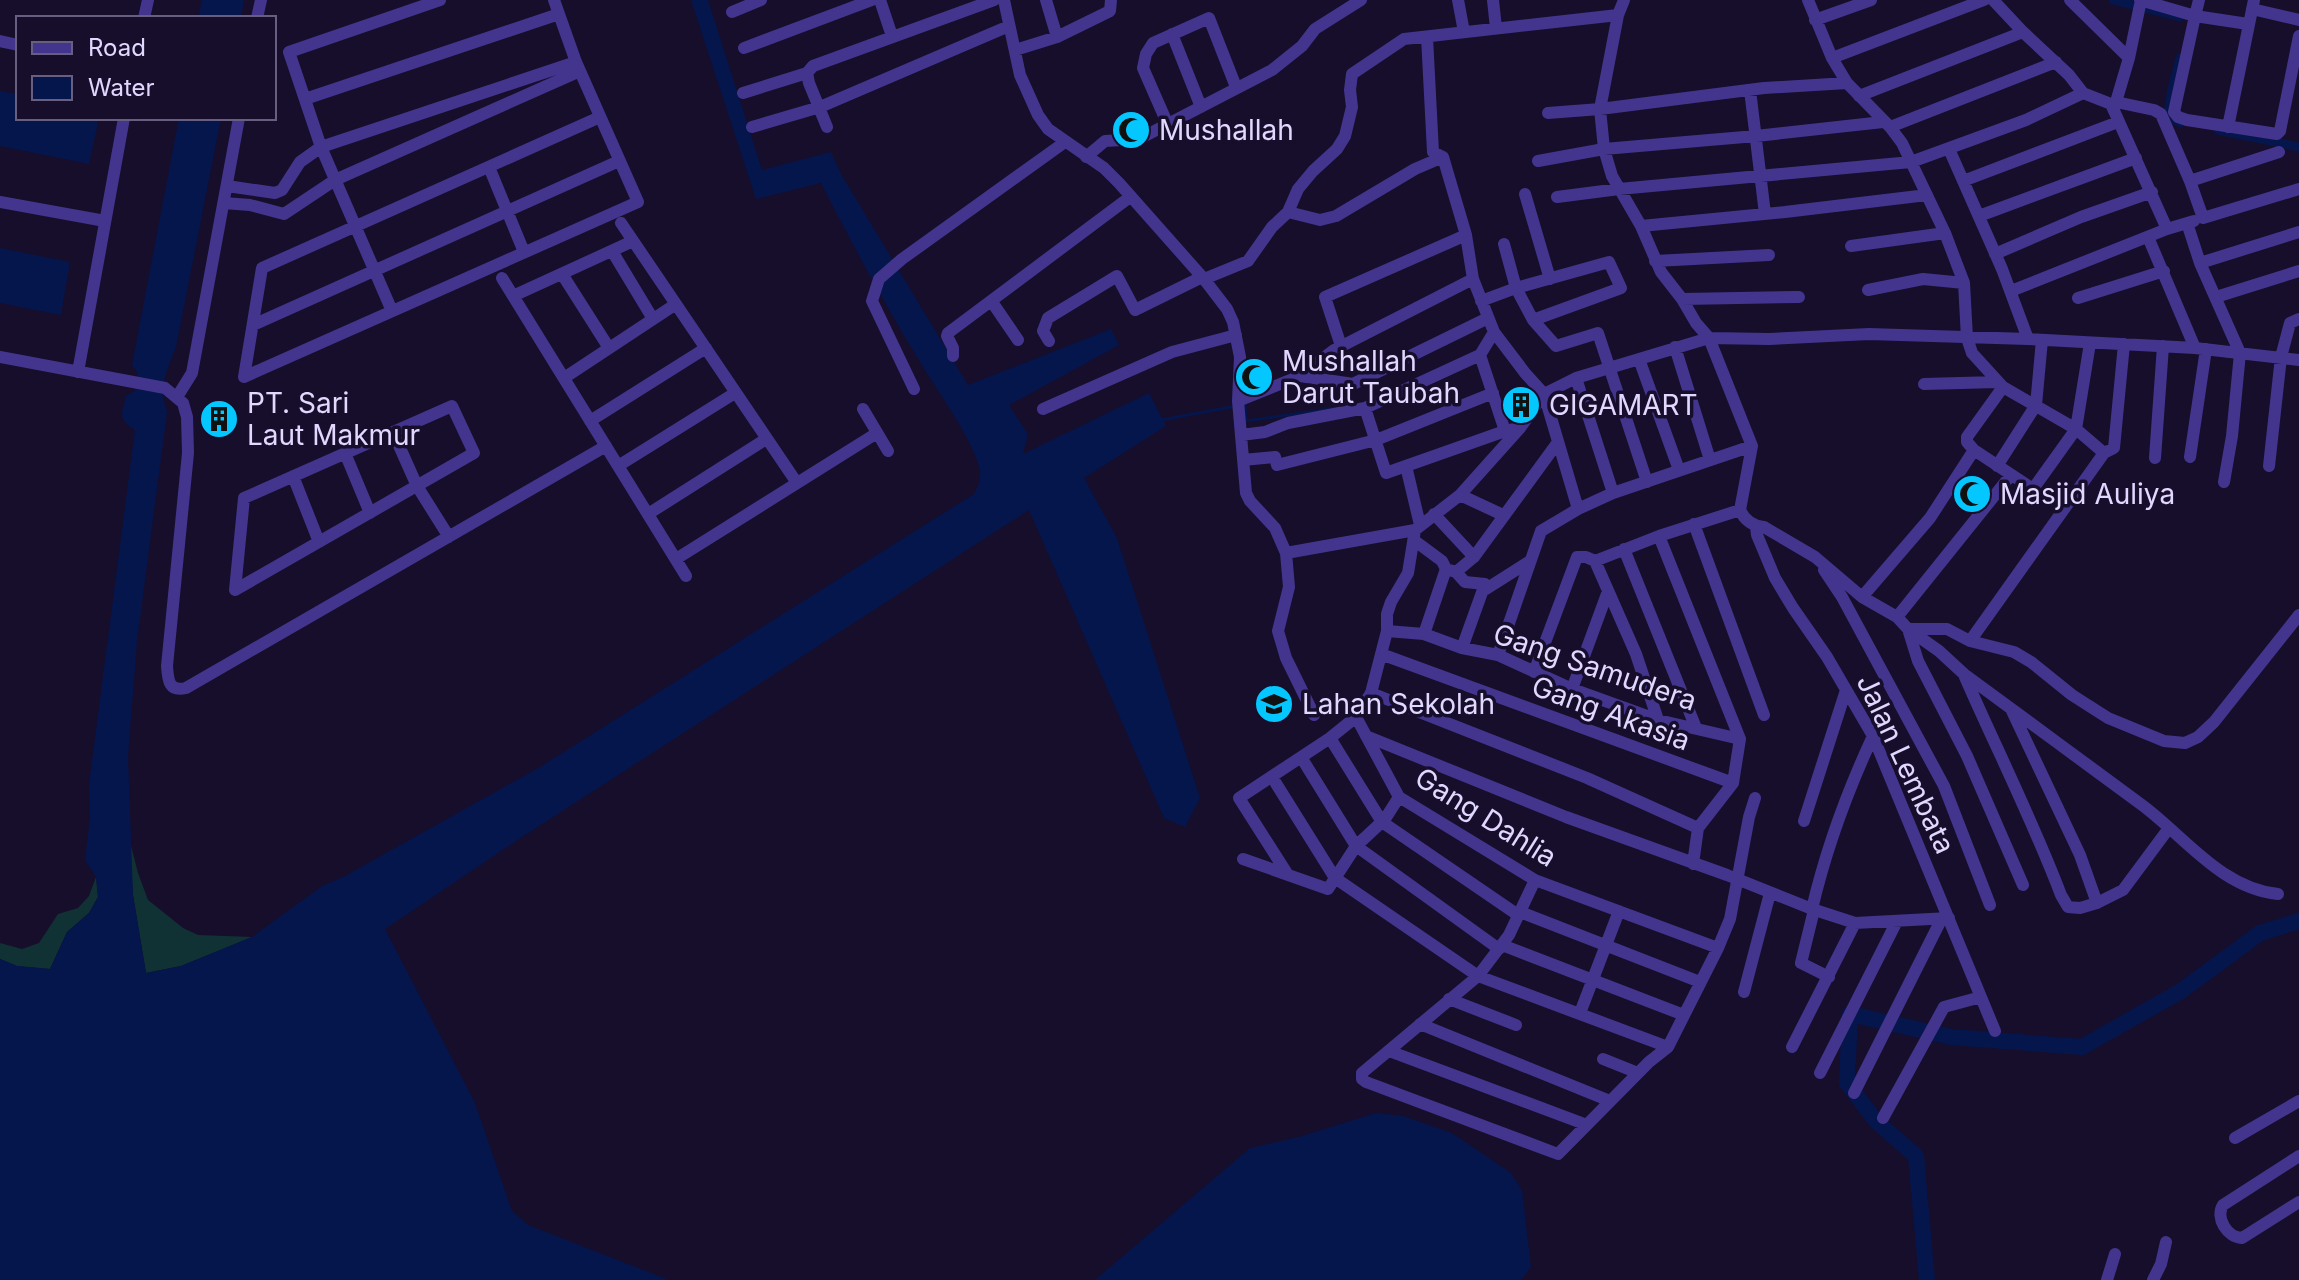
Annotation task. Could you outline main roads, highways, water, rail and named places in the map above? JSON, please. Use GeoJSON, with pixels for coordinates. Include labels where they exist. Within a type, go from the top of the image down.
{"type":"FeatureCollection","features":[{"type":"Feature","properties":{"kind":"water"},"geometry":{"type":"Polygon","coordinates":[[[202,0],[244,0],[241,16],[198,16],[202,0]]]}},
{"type":"Feature","properties":{"kind":"water"},"geometry":{"type":"Polygon","coordinates":[[[691,0],[708,0],[762,170],[831,152],[841,174],[968,385],[1111,329],[1119,345],[1009,405],[1028,434],[1023,454],[1149,393],[1166,426],[1084,478],[1117,538],[1200,798],[1185,827],[1164,818],[1029,510],[385,929],[475,1103],[512,1211],[528,1225],[669,1280],[0,1280],[0,959],[17,966],[50,969],[67,932],[89,913],[98,897],[96,877],[85,860],[90,817],[89,784],[135,430],[125,423],[122,412],[126,396],[135,391],[138,373],[132,365],[179,120],[221,120],[176,347],[164,386],[167,412],[137,641],[128,756],[133,895],[146,973],[181,966],[252,937],[322,886],[540,767],[974,494],[980,471],[970,444],[892,314],[821,183],[756,199],[691,0]]]}},
{"type":"Feature","properties":{"kind":"water"},"geometry":{"type":"Polygon","coordinates":[[[0,91],[16,94],[16,120],[99,120],[89,164],[0,146],[0,91]]]}},
{"type":"Feature","properties":{"kind":"water"},"geometry":{"type":"Polygon","coordinates":[[[0,248],[70,262],[61,315],[0,303],[0,248]]]}},
{"type":"Feature","properties":{"kind":"water"},"geometry":{"type":"Polygon","coordinates":[[[1376,1113],[1403,1116],[1452,1133],[1511,1173],[1522,1190],[1531,1267],[1521,1280],[1095,1280],[1250,1148],[1376,1113]]]}},
{"type":"Feature","properties":{"kind":"waterway"},"geometry":{"type":"LineString","coordinates":[[2113,0],[2180,17]]}},
{"type":"Feature","properties":{"kind":"waterway"},"geometry":{"type":"LineString","coordinates":[[2180,58],[2168,115],[2180,123]]}},
{"type":"Feature","properties":{"kind":"waterway"},"geometry":{"type":"LineString","coordinates":[[2218,130],[2299,147]]}},
{"type":"Feature","properties":{"kind":"waterway"},"geometry":{"type":"LineString","coordinates":[[1245,404],[1246,421],[1337,408]]}},
{"type":"Feature","properties":{"kind":"waterway"},"geometry":{"type":"LineString","coordinates":[[1161,420],[1236,406]]}},
{"type":"Feature","properties":{"kind":"waterway"},"geometry":{"type":"LineString","coordinates":[[1927,1280],[1916,1156],[1876,1121],[1847,1083],[1850,1014],[1951,1037],[2082,1047],[2181,991],[2260,933],[2299,921]]}},
{"type":"Feature","properties":{"kind":"place","name":"Mushallah"},"geometry":{"type":"Point","coordinates":[1131,130]}},
{"type":"Feature","properties":{"kind":"place","name":"Mushallah Darut Taubah"},"geometry":{"type":"Point","coordinates":[1254,377]}},
{"type":"Feature","properties":{"kind":"place","name":"GIGAMART"},"geometry":{"type":"Point","coordinates":[1521,405]}},
{"type":"Feature","properties":{"kind":"place","name":"PT. Sari Laut Makmur"},"geometry":{"type":"Point","coordinates":[219,419]}},
{"type":"Feature","properties":{"kind":"place","name":"Masjid Auliya"},"geometry":{"type":"Point","coordinates":[1972,494]}},
{"type":"Feature","properties":{"kind":"place","name":"Lahan Sekolah"},"geometry":{"type":"Point","coordinates":[1274,704]}}]}
